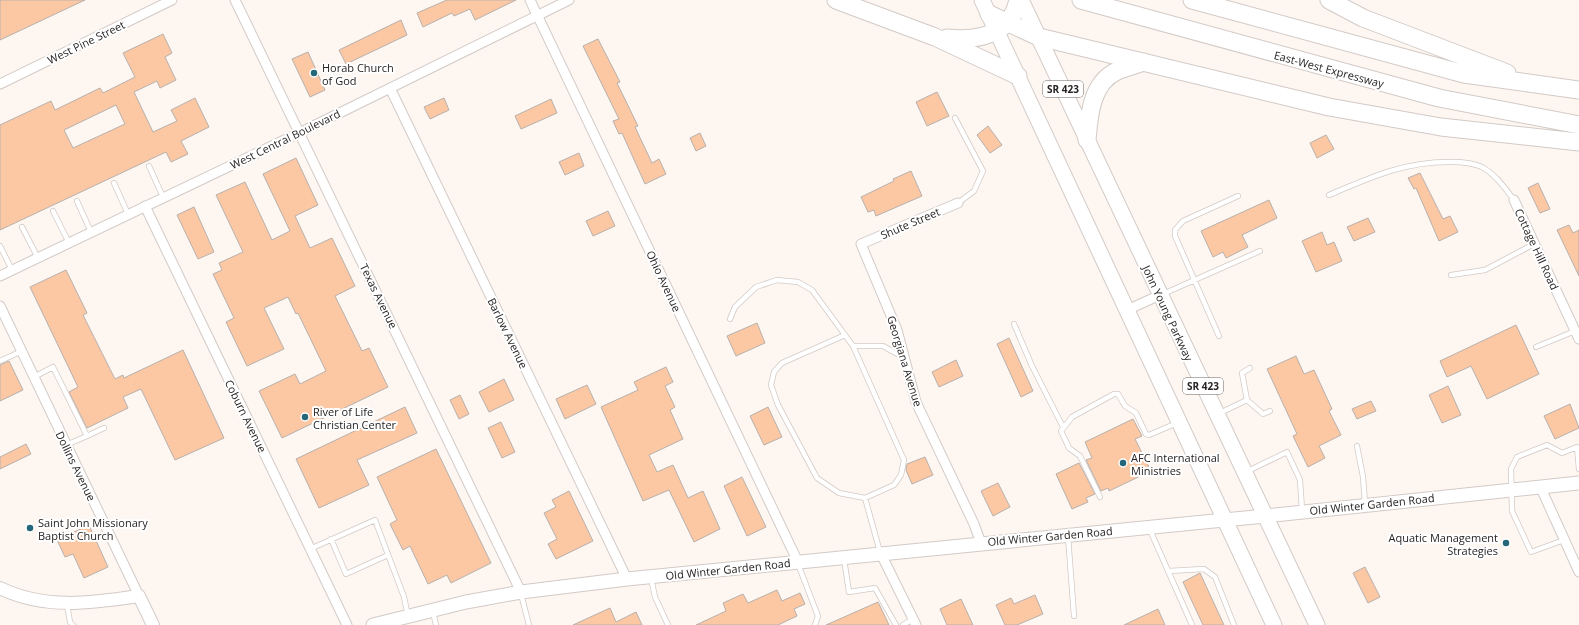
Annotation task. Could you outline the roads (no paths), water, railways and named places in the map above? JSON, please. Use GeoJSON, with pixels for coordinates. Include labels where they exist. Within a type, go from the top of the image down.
{"type":"FeatureCollection","features":[{"type":"Feature","properties":{"kind":"highway"},"geometry":{"type":"LineString","coordinates":[[836,0],[935,37],[1018,76]]}},
{"type":"Feature","properties":{"kind":"highway"},"geometry":{"type":"LineString","coordinates":[[935,37],[967,40],[1002,26],[1016,10],[1018,0]]}},
{"type":"Feature","properties":{"kind":"highway","name":"East-West Expressway"},"geometry":{"type":"LineString","coordinates":[[1081,0],[1439,98],[1579,125]]}},
{"type":"Feature","properties":{"kind":"highway"},"geometry":{"type":"LineString","coordinates":[[1192,0],[1464,74],[1579,90]]}},
{"type":"Feature","properties":{"kind":"highway"},"geometry":{"type":"LineString","coordinates":[[1329,0],[1363,18],[1537,85]]}},
{"type":"Feature","properties":{"kind":"highway"},"geometry":{"type":"LineString","coordinates":[[985,7],[1002,26],[1039,37],[1330,107],[1441,127],[1579,142]]}},
{"type":"Feature","properties":{"kind":"highway"},"geometry":{"type":"LineString","coordinates":[[1087,140],[1092,102],[1102,83],[1116,71],[1145,62]]}},
{"type":"Feature","properties":{"kind":"main road","name":"John Young Parkway"},"geometry":{"type":"LineString","coordinates":[[1021,0],[1316,625]]}},
{"type":"Feature","properties":{"kind":"main road","name":"SR 423"},"geometry":{"type":"LineString","coordinates":[[1002,26],[1018,76],[1274,625]]}},
{"type":"Feature","properties":{"kind":"main road","name":"Old Winter Garden Road"},"geometry":{"type":"LineString","coordinates":[[373,625],[432,610],[521,592],[651,576],[1149,526],[1265,516],[1579,483]]}},
{"type":"Feature","properties":{"kind":"street","name":"West Pine Street"},"geometry":{"type":"LineString","coordinates":[[0,84],[172,0]]}},
{"type":"Feature","properties":{"kind":"street","name":"Texas Avenue"},"geometry":{"type":"LineString","coordinates":[[236,0],[301,132],[521,592]]}},
{"type":"Feature","properties":{"kind":"street","name":"Ohio Avenue"},"geometry":{"type":"LineString","coordinates":[[530,0],[798,562]]}},
{"type":"Feature","properties":{"kind":"street","name":"West Central Boulevard"},"geometry":{"type":"LineString","coordinates":[[0,276],[301,132],[569,0]]}},
{"type":"Feature","properties":{"kind":"street","name":"Barlow Avenue"},"geometry":{"type":"LineString","coordinates":[[390,88],[627,579]]}},
{"type":"Feature","properties":{"kind":"street","name":"Cottage Hill Road"},"geometry":{"type":"LineString","coordinates":[[1514,200],[1577,335]]}},
{"type":"Feature","properties":{"kind":"street","name":"Shute Street"},"geometry":{"type":"LineString","coordinates":[[862,244],[958,202]]}},
{"type":"Feature","properties":{"kind":"street","name":"Coburn Avenue"},"geometry":{"type":"LineString","coordinates":[[145,206],[347,625]]}},
{"type":"Feature","properties":{"kind":"street","name":"Georgiana Avenue"},"geometry":{"type":"LineString","coordinates":[[862,244],[897,330],[916,402],[974,524],[981,543]]}},
{"type":"Feature","properties":{"kind":"street"},"geometry":{"type":"LineString","coordinates":[[1127,310],[1160,296]]}},
{"type":"Feature","properties":{"kind":"street","name":"Dollins Avenue"},"geometry":{"type":"LineString","coordinates":[[0,306],[153,625]]}},
{"type":"Feature","properties":{"kind":"street"},"geometry":{"type":"LineString","coordinates":[[1540,486],[1579,572]]}},
{"type":"Feature","properties":{"kind":"street"},"geometry":{"type":"LineString","coordinates":[[881,554],[915,622]]}},
{"type":"Feature","properties":{"kind":"street"},"geometry":{"type":"LineString","coordinates":[[0,588],[36,601],[67,604],[85,604],[139,596]]}},
{"type":"Feature","properties":{"kind":"lane"},"geometry":{"type":"LineString","coordinates":[[955,118],[983,171],[974,192],[958,202]]}},
{"type":"Feature","properties":{"kind":"lane","name":"Cottage Hill Road"},"geometry":{"type":"LineString","coordinates":[[1330,195],[1376,175],[1402,166],[1437,162],[1463,162],[1481,167],[1497,179],[1514,200]]}},
{"type":"Feature","properties":{"kind":"lane"},"geometry":{"type":"LineString","coordinates":[[149,166],[163,197]]}},
{"type":"Feature","properties":{"kind":"lane"},"geometry":{"type":"LineString","coordinates":[[114,183],[128,214]]}},
{"type":"Feature","properties":{"kind":"lane"},"geometry":{"type":"LineString","coordinates":[[1219,336],[1175,236],[1175,230],[1183,221],[1238,196]]}},
{"type":"Feature","properties":{"kind":"lane"},"geometry":{"type":"LineString","coordinates":[[77,201],[91,232]]}},
{"type":"Feature","properties":{"kind":"lane"},"geometry":{"type":"LineString","coordinates":[[53,211],[69,243]]}},
{"type":"Feature","properties":{"kind":"lane"},"geometry":{"type":"LineString","coordinates":[[22,227],[38,258]]}},
{"type":"Feature","properties":{"kind":"lane"},"geometry":{"type":"LineString","coordinates":[[1451,275],[1485,270],[1534,244]]}},
{"type":"Feature","properties":{"kind":"lane"},"geometry":{"type":"LineString","coordinates":[[0,246],[12,270]]}},
{"type":"Feature","properties":{"kind":"lane"},"geometry":{"type":"LineString","coordinates":[[1160,296],[1260,251]]}},
{"type":"Feature","properties":{"kind":"lane"},"geometry":{"type":"LineString","coordinates":[[730,319],[736,307],[756,287],[777,280],[798,282],[812,290],[845,335],[853,346],[904,460],[901,475],[894,485],[865,498],[838,493],[817,478],[778,405],[772,385],[774,372],[782,363],[845,335]]}},
{"type":"Feature","properties":{"kind":"lane"},"geometry":{"type":"LineString","coordinates":[[1014,324],[1032,366],[1063,426]]}},
{"type":"Feature","properties":{"kind":"lane"},"geometry":{"type":"LineString","coordinates":[[1536,347],[1577,335]]}},
{"type":"Feature","properties":{"kind":"lane"},"geometry":{"type":"LineString","coordinates":[[853,346],[882,346],[904,357]]}},
{"type":"Feature","properties":{"kind":"lane"},"geometry":{"type":"LineString","coordinates":[[0,361],[22,351]]}},
{"type":"Feature","properties":{"kind":"lane"},"geometry":{"type":"LineString","coordinates":[[34,377],[53,367],[86,436]]}},
{"type":"Feature","properties":{"kind":"lane"},"geometry":{"type":"LineString","coordinates":[[1250,368],[1242,373],[1247,400],[1263,414],[1270,410]]}},
{"type":"Feature","properties":{"kind":"lane"},"geometry":{"type":"LineString","coordinates":[[1100,497],[1080,456],[1069,448],[1061,432],[1063,426],[1078,414],[1114,394],[1118,394],[1125,406],[1136,413],[1146,434],[1149,435],[1179,422]]}},
{"type":"Feature","properties":{"kind":"lane"},"geometry":{"type":"LineString","coordinates":[[1217,414],[1247,400]]}},
{"type":"Feature","properties":{"kind":"lane"},"geometry":{"type":"LineString","coordinates":[[66,446],[104,428]]}},
{"type":"Feature","properties":{"kind":"lane"},"geometry":{"type":"LineString","coordinates":[[1564,540],[1531,552],[1512,511],[1511,468],[1517,457],[1547,445],[1562,453],[1578,447],[1579,469]]}},
{"type":"Feature","properties":{"kind":"lane"},"geometry":{"type":"LineString","coordinates":[[1356,446],[1363,477],[1365,505]]}},
{"type":"Feature","properties":{"kind":"lane"},"geometry":{"type":"LineString","coordinates":[[1244,473],[1287,452],[1300,480],[1302,512]]}},
{"type":"Feature","properties":{"kind":"lane"},"geometry":{"type":"LineString","coordinates":[[865,498],[881,554]]}},
{"type":"Feature","properties":{"kind":"lane"},"geometry":{"type":"LineString","coordinates":[[310,549],[375,520],[404,597],[408,616]]}},
{"type":"Feature","properties":{"kind":"lane"},"geometry":{"type":"LineString","coordinates":[[1149,526],[1192,625]]}},
{"type":"Feature","properties":{"kind":"lane"},"geometry":{"type":"LineString","coordinates":[[1068,534],[1074,616]]}},
{"type":"Feature","properties":{"kind":"lane"},"geometry":{"type":"LineString","coordinates":[[331,539],[346,574],[388,555]]}},
{"type":"Feature","properties":{"kind":"lane"},"geometry":{"type":"LineString","coordinates":[[844,557],[849,592],[875,588],[896,625]]}},
{"type":"Feature","properties":{"kind":"lane"},"geometry":{"type":"LineString","coordinates":[[798,562],[818,616],[815,625]]}},
{"type":"Feature","properties":{"kind":"lane"},"geometry":{"type":"LineString","coordinates":[[1169,571],[1204,569],[1215,577],[1234,625]]}},
{"type":"Feature","properties":{"kind":"lane"},"geometry":{"type":"LineString","coordinates":[[651,576],[655,597],[668,625]]}},
{"type":"Feature","properties":{"kind":"lane"},"geometry":{"type":"LineString","coordinates":[[521,592],[529,625]]}},
{"type":"Feature","properties":{"kind":"lane"},"geometry":{"type":"LineString","coordinates":[[67,604],[70,624]]}},
{"type":"Feature","properties":{"kind":"lane"},"geometry":{"type":"LineString","coordinates":[[432,610],[436,625]]}},
{"type":"Feature","properties":{"kind":"lane"},"geometry":{"type":"LineString","coordinates":[[903,625],[915,622]]}},
{"type":"Feature","properties":{"kind":"place","name":"Horab Church of God"},"geometry":{"type":"Point","coordinates":[314,73]}},
{"type":"Feature","properties":{"kind":"place","name":"River of Life Christian Center"},"geometry":{"type":"Point","coordinates":[305,417]}},
{"type":"Feature","properties":{"kind":"place","name":"AFC International Ministries"},"geometry":{"type":"Point","coordinates":[1123,463]}},
{"type":"Feature","properties":{"kind":"place","name":"Saint John Missionary Baptist Church"},"geometry":{"type":"Point","coordinates":[30,528]}},
{"type":"Feature","properties":{"kind":"place","name":"Aquatic Management Strategies"},"geometry":{"type":"Point","coordinates":[1506,543]}}]}
